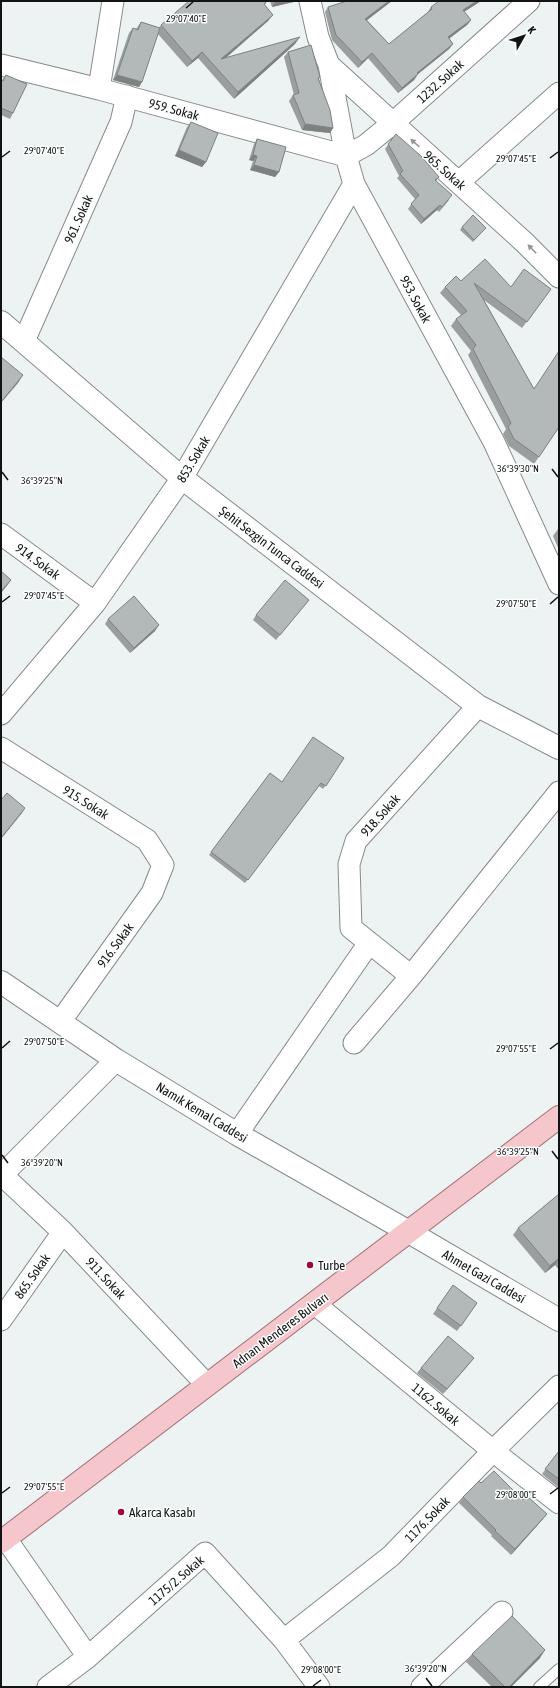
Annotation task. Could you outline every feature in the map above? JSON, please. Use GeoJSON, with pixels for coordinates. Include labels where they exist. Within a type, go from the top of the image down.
{"type":"FeatureCollection","features":[{"type":"Feature","properties":{"kind":"main road","name":"Adnan Menderes Bulvarı"},"geometry":{"type":"LineString","coordinates":[[3,1541],[559,1117]]}},
{"type":"Feature","properties":{"kind":"street"},"geometry":{"type":"LineString","coordinates":[[99,89],[113,1]]}},
{"type":"Feature","properties":{"kind":"street","name":"953. Sokak"},"geometry":{"type":"LineString","coordinates":[[310,1],[318,37],[329,65],[346,156],[354,184],[494,442],[559,584]]}},
{"type":"Feature","properties":{"kind":"street","name":"1232. Sokak"},"geometry":{"type":"LineString","coordinates":[[346,156],[366,145],[393,123],[529,1]]}},
{"type":"Feature","properties":{"kind":"street","name":"959. Sokak"},"geometry":{"type":"LineString","coordinates":[[1,65],[127,96],[346,156]]}},
{"type":"Feature","properties":{"kind":"street","name":"965. Sokak"},"geometry":{"type":"LineString","coordinates":[[329,65],[459,182],[524,242],[559,277]]}},
{"type":"Feature","properties":{"kind":"street"},"geometry":{"type":"LineString","coordinates":[[459,182],[559,93]]}},
{"type":"Feature","properties":{"kind":"street","name":"961. Sokak"},"geometry":{"type":"LineString","coordinates":[[24,341],[121,122],[127,96]]}},
{"type":"Feature","properties":{"kind":"street","name":"853. Sokak"},"geometry":{"type":"LineString","coordinates":[[1,714],[95,602],[182,478],[354,184]]}},
{"type":"Feature","properties":{"kind":"street","name":"Şehit Sezgin Tunca Caddesi"},"geometry":{"type":"LineString","coordinates":[[1,322],[182,478],[478,706],[559,748]]}},
{"type":"Feature","properties":{"kind":"street","name":"914. Sokak"},"geometry":{"type":"LineString","coordinates":[[1,534],[95,602]]}},
{"type":"Feature","properties":{"kind":"street","name":"918. Sokak"},"geometry":{"type":"LineString","coordinates":[[411,976],[352,928],[349,864],[356,841],[478,706]]}},
{"type":"Feature","properties":{"kind":"street","name":"915. Sokak"},"geometry":{"type":"LineString","coordinates":[[1,748],[147,840],[163,865]]}},
{"type":"Feature","properties":{"kind":"street"},"geometry":{"type":"LineString","coordinates":[[354,1043],[411,976],[559,792]]}},
{"type":"Feature","properties":{"kind":"street","name":"916. Sokak"},"geometry":{"type":"LineString","coordinates":[[60,1022],[152,893],[163,865]]}},
{"type":"Feature","properties":{"kind":"street"},"geometry":{"type":"LineString","coordinates":[[237,1134],[369,943]]}},
{"type":"Feature","properties":{"kind":"street","name":"Namık Kemal Caddesi"},"geometry":{"type":"LineString","coordinates":[[1,982],[116,1060],[237,1134],[409,1232]]}},
{"type":"Feature","properties":{"kind":"street"},"geometry":{"type":"LineString","coordinates":[[1,1175],[116,1060]]}},
{"type":"Feature","properties":{"kind":"street","name":"911. Sokak"},"geometry":{"type":"LineString","coordinates":[[1,1175],[63,1232],[207,1385]]}},
{"type":"Feature","properties":{"kind":"street","name":"865. Sokak"},"geometry":{"type":"LineString","coordinates":[[1,1320],[63,1232]]}},
{"type":"Feature","properties":{"kind":"street","name":"Ahmet Gazi Caddesi"},"geometry":{"type":"LineString","coordinates":[[409,1232],[559,1320]]}},
{"type":"Feature","properties":{"kind":"street","name":"1162. Sokak"},"geometry":{"type":"LineString","coordinates":[[315,1304],[493,1451],[559,1503]]}},
{"type":"Feature","properties":{"kind":"street","name":"1176. Sokak"},"geometry":{"type":"LineString","coordinates":[[284,1640],[391,1556],[493,1451],[559,1386]]}},
{"type":"Feature","properties":{"kind":"street"},"geometry":{"type":"LineString","coordinates":[[3,1541],[88,1658]]}},
{"type":"Feature","properties":{"kind":"street","name":"1175/2. Sokak"},"geometry":{"type":"LineString","coordinates":[[48,1687],[88,1658],[205,1553],[284,1640],[319,1687]]}},
{"type":"Feature","properties":{"kind":"street"},"geometry":{"type":"LineString","coordinates":[[422,1687],[502,1612]]}},
{"type":"Feature","properties":{"kind":"lane"},"geometry":{"type":"LineString","coordinates":[[539,1687],[559,1669]]}},
{"type":"Feature","properties":{"kind":"building"},"geometry":{"type":"Polygon","coordinates":[[[189,1],[265,1],[266,3],[264,4],[273,15],[221,59],[300,37],[238,92],[202,52],[192,61],[161,25],[189,1]]]}},
{"type":"Feature","properties":{"kind":"building"},"geometry":{"type":"Polygon","coordinates":[[[347,1],[389,1],[365,19],[389,44],[432,9],[431,7],[439,1],[477,1],[463,10],[471,20],[448,37],[453,44],[417,73],[418,74],[402,88],[372,53],[362,62],[336,35],[328,7],[347,1]]]}},
{"type":"Feature","properties":{"kind":"building"},"geometry":{"type":"Polygon","coordinates":[[[141,22],[160,28],[142,82],[117,75],[133,28],[138,30],[141,22]]]}},
{"type":"Feature","properties":{"kind":"building"},"geometry":{"type":"Polygon","coordinates":[[[311,45],[320,77],[318,78],[330,110],[333,128],[305,124],[293,95],[299,93],[288,52],[311,45]]]}},
{"type":"Feature","properties":{"kind":"building"},"geometry":{"type":"Polygon","coordinates":[[[6,75],[27,84],[13,113],[1,108],[1,80],[3,81],[6,75]]]}},
{"type":"Feature","properties":{"kind":"building"},"geometry":{"type":"Polygon","coordinates":[[[191,122],[218,133],[206,162],[179,150],[191,122]]]}},
{"type":"Feature","properties":{"kind":"building"},"geometry":{"type":"Polygon","coordinates":[[[396,134],[421,156],[439,177],[435,180],[452,195],[442,207],[440,205],[424,219],[411,204],[419,195],[400,174],[403,171],[388,144],[396,134]]]}},
{"type":"Feature","properties":{"kind":"building"},"geometry":{"type":"Polygon","coordinates":[[[257,139],[286,147],[279,172],[254,165],[257,156],[253,155],[257,139]]]}},
{"type":"Feature","properties":{"kind":"building"},"geometry":{"type":"Polygon","coordinates":[[[473,215],[486,228],[474,240],[462,227],[473,215]]]}},
{"type":"Feature","properties":{"kind":"building"},"geometry":{"type":"Polygon","coordinates":[[[485,259],[511,287],[524,269],[551,289],[527,322],[474,283],[534,389],[559,351],[559,427],[539,457],[514,439],[508,427],[511,423],[473,349],[476,345],[456,319],[467,311],[445,287],[456,276],[461,281],[485,259]]]}},
{"type":"Feature","properties":{"kind":"building"},"geometry":{"type":"Polygon","coordinates":[[[1,357],[23,375],[1,402],[1,357]]]}},
{"type":"Feature","properties":{"kind":"building"},"geometry":{"type":"Polygon","coordinates":[[[1,571],[11,580],[1,591],[1,571]]]}},
{"type":"Feature","properties":{"kind":"building"},"geometry":{"type":"Polygon","coordinates":[[[285,580],[309,600],[280,635],[256,615],[285,580]]]}},
{"type":"Feature","properties":{"kind":"building"},"geometry":{"type":"Polygon","coordinates":[[[134,596],[159,625],[134,648],[108,619],[134,596]]]}},
{"type":"Feature","properties":{"kind":"building"},"geometry":{"type":"Polygon","coordinates":[[[313,737],[344,758],[326,786],[321,783],[248,880],[211,852],[270,773],[282,782],[313,737]]]}},
{"type":"Feature","properties":{"kind":"building"},"geometry":{"type":"Polygon","coordinates":[[[7,793],[25,808],[1,838],[1,800],[7,793]]]}},
{"type":"Feature","properties":{"kind":"building"},"geometry":{"type":"Polygon","coordinates":[[[559,1194],[559,1258],[550,1266],[518,1228],[559,1194]]]}},
{"type":"Feature","properties":{"kind":"building"},"geometry":{"type":"Polygon","coordinates":[[[453,1285],[477,1303],[461,1326],[437,1308],[453,1285]]]}},
{"type":"Feature","properties":{"kind":"building"},"geometry":{"type":"Polygon","coordinates":[[[448,1336],[474,1358],[447,1389],[421,1368],[448,1336]]]}},
{"type":"Feature","properties":{"kind":"building"},"geometry":{"type":"Polygon","coordinates":[[[559,1451],[559,1479],[545,1469],[559,1451]]]}},
{"type":"Feature","properties":{"kind":"building"},"geometry":{"type":"Polygon","coordinates":[[[494,1471],[523,1500],[527,1496],[547,1514],[515,1549],[495,1531],[496,1530],[463,1497],[479,1481],[481,1483],[494,1471]]]}},
{"type":"Feature","properties":{"kind":"building"},"geometry":{"type":"Polygon","coordinates":[[[512,1616],[545,1650],[509,1687],[505,1687],[472,1654],[512,1616]]]}},
{"type":"Feature","properties":{"kind":"place","name":"Turbe"},"geometry":{"type":"Point","coordinates":[310,1265]}},
{"type":"Feature","properties":{"kind":"place","name":"Akarca Kasabı"},"geometry":{"type":"Point","coordinates":[121,1512]}}]}
